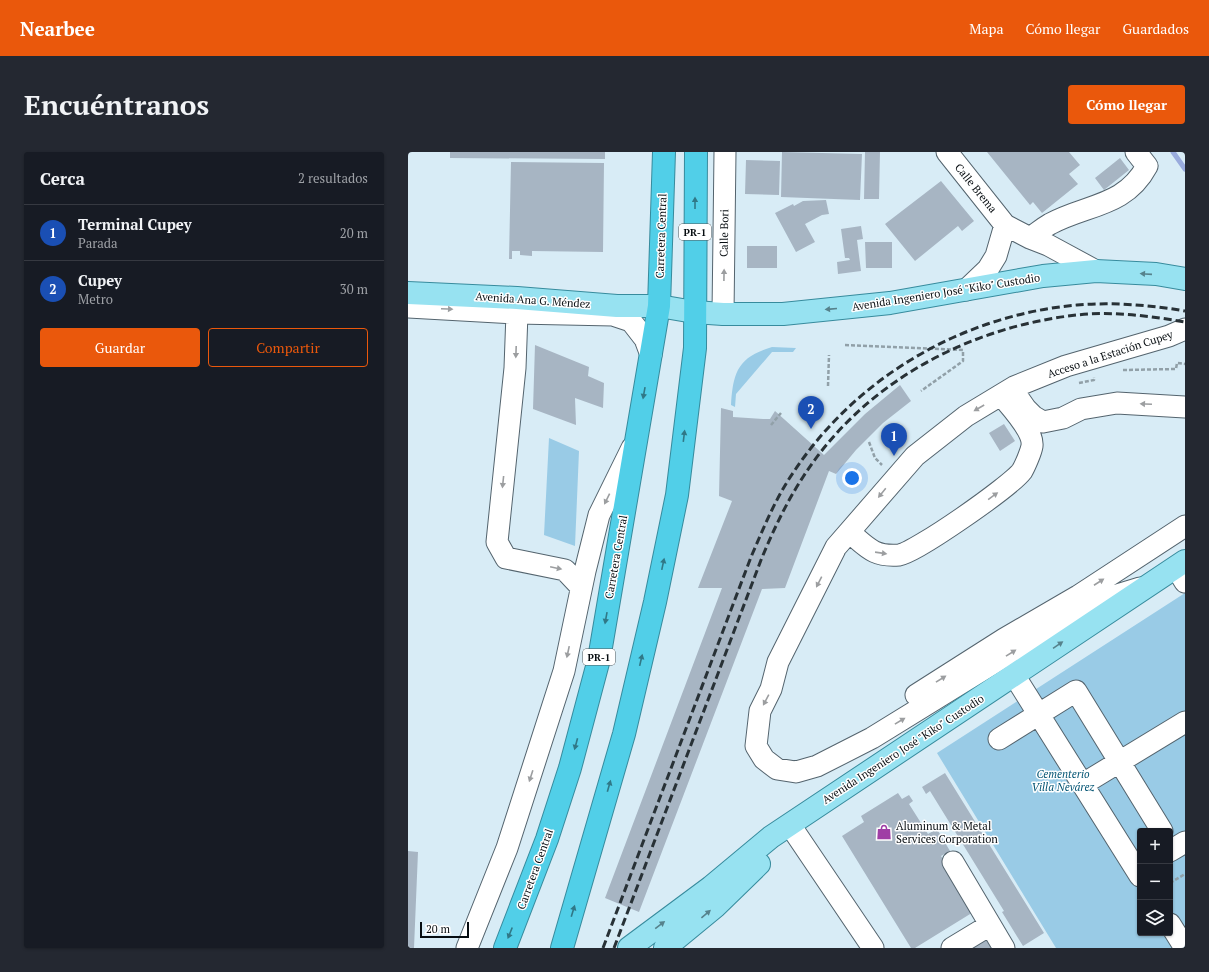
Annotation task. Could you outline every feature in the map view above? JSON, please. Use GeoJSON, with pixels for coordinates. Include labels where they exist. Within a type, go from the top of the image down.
{"type":"FeatureCollection","features":[{"type":"Feature","properties":{"kind":"highway","name":"Carretera Central"},"geometry":{"type":"LineString","coordinates":[[504,948],[547,839],[570,768],[599,659],[659,306],[664,152]]}},
{"type":"Feature","properties":{"kind":"highway","name":"PR-1"},"geometry":{"type":"LineString","coordinates":[[562,948],[624,734],[655,602],[677,494],[695,348],[696,152]]}},
{"type":"Feature","properties":{"kind":"main road","name":"Avenida Ingeniero José \"Kiko\" Custodio"},"geometry":{"type":"LineString","coordinates":[[659,306],[694,312],[723,314],[783,314],[890,303],[1043,276],[1096,271],[1156,274],[1185,279]]}},
{"type":"Feature","properties":{"kind":"main road","name":"Avenida Ana G. Méndez"},"geometry":{"type":"LineString","coordinates":[[408,293],[517,298],[616,306],[659,306]]}},
{"type":"Feature","properties":{"kind":"main road","name":"Avenida Ingeniero José \"Kiko\" Custodio"},"geometry":{"type":"LineString","coordinates":[[629,948],[711,887],[771,837],[1146,586],[1182,570]]}},
{"type":"Feature","properties":{"kind":"main road"},"geometry":{"type":"LineString","coordinates":[[665,948],[716,906],[828,799]]}},
{"type":"Feature","properties":{"kind":"street","name":"Calle Bori"},"geometry":{"type":"LineString","coordinates":[[723,314],[725,152]]}},
{"type":"Feature","properties":{"kind":"street","name":"Calle Brema"},"geometry":{"type":"LineString","coordinates":[[947,152],[1005,225]]}},
{"type":"Feature","properties":{"kind":"street"},"geometry":{"type":"LineString","coordinates":[[1030,238],[1050,224],[1112,201],[1139,180],[1147,166],[1136,152]]}},
{"type":"Feature","properties":{"kind":"street"},"geometry":{"type":"LineString","coordinates":[[966,290],[988,269],[992,263],[996,256],[1005,225],[1030,238],[1048,245],[1096,271]]}},
{"type":"Feature","properties":{"kind":"street"},"geometry":{"type":"LineString","coordinates":[[408,307],[518,314],[614,315],[632,321],[645,339],[650,355]]}},
{"type":"Feature","properties":{"kind":"street"},"geometry":{"type":"LineString","coordinates":[[518,314],[515,368],[497,542],[506,558],[565,570],[582,587]]}},
{"type":"Feature","properties":{"kind":"street","name":"Acceso a la Estación Cupey"},"geometry":{"type":"LineString","coordinates":[[817,766],[796,772],[777,769],[764,759],[756,746],[760,711],[771,690],[778,662],[842,540],[915,456],[966,416],[1008,391],[1066,366],[1169,336],[1185,329]]}},
{"type":"Feature","properties":{"kind":"street"},"geometry":{"type":"LineString","coordinates":[[1008,391],[1033,416],[1043,422],[1063,418],[1082,409],[1117,403],[1185,407]]}},
{"type":"Feature","properties":{"kind":"street"},"geometry":{"type":"LineString","coordinates":[[842,540],[876,554],[901,555],[930,540],[996,494],[1022,471],[1032,446],[1029,432],[1008,391]]}},
{"type":"Feature","properties":{"kind":"street"},"geometry":{"type":"LineString","coordinates":[[467,948],[507,848],[564,671],[599,515],[636,439]]}},
{"type":"Feature","properties":{"kind":"street"},"geometry":{"type":"LineString","coordinates":[[817,766],[852,735],[1004,639],[1078,596],[1185,526]]}},
{"type":"Feature","properties":{"kind":"street"},"geometry":{"type":"LineString","coordinates":[[817,766],[872,738],[1091,603],[1146,586]]}},
{"type":"Feature","properties":{"kind":"street"},"geometry":{"type":"LineString","coordinates":[[1014,675],[1137,870]]}},
{"type":"Feature","properties":{"kind":"street"},"geometry":{"type":"LineString","coordinates":[[999,739],[1076,691],[1160,828]]}},
{"type":"Feature","properties":{"kind":"street"},"geometry":{"type":"LineString","coordinates":[[1083,784],[1185,722]]}},
{"type":"Feature","properties":{"kind":"street"},"geometry":{"type":"LineString","coordinates":[[794,831],[873,948]]}},
{"type":"Feature","properties":{"kind":"street"},"geometry":{"type":"LineString","coordinates":[[952,862],[1004,948]]}},
{"type":"Feature","properties":{"kind":"street"},"geometry":{"type":"LineString","coordinates":[[952,948],[990,925]]}},
{"type":"Feature","properties":{"kind":"street"},"geometry":{"type":"LineString","coordinates":[[1173,929],[1185,948]]}},
{"type":"Feature","properties":{"kind":"path"},"geometry":{"type":"LineString","coordinates":[[845,345],[963,350],[963,361],[921,391]]}},
{"type":"Feature","properties":{"kind":"path"},"geometry":{"type":"LineString","coordinates":[[828,386],[829,355]]}},
{"type":"Feature","properties":{"kind":"path"},"geometry":{"type":"LineString","coordinates":[[1121,370],[1176,369],[1177,363],[1185,364]]}},
{"type":"Feature","properties":{"kind":"path"},"geometry":{"type":"LineString","coordinates":[[1073,384],[1094,380],[1094,375],[1101,374]]}},
{"type":"Feature","properties":{"kind":"path"},"geometry":{"type":"LineString","coordinates":[[771,425],[781,413]]}},
{"type":"Feature","properties":{"kind":"path"},"geometry":{"type":"LineString","coordinates":[[1173,881],[1185,874]]}},
{"type":"Feature","properties":{"kind":"green space"},"geometry":{"type":"Polygon","coordinates":[[[772,347],[796,348],[793,352],[772,352],[736,394],[735,407],[731,405],[733,383],[740,367],[752,356],[772,347]]]}},
{"type":"Feature","properties":{"kind":"green space"},"geometry":{"type":"Polygon","coordinates":[[[549,438],[579,451],[575,546],[544,535],[549,438]]]}},
{"type":"Feature","properties":{"kind":"green space","name":"Cementerio Villa Nevárez"},"geometry":{"type":"Polygon","coordinates":[[[1185,593],[1185,948],[1056,948],[937,753],[1185,593]]]}},
{"type":"Feature","properties":{"kind":"building"},"geometry":{"type":"Polygon","coordinates":[[[450,152],[605,152],[605,159],[450,158],[450,152]]]}},
{"type":"Feature","properties":{"kind":"building"},"geometry":{"type":"Polygon","coordinates":[[[782,152],[862,154],[860,200],[781,197],[782,152]]]}},
{"type":"Feature","properties":{"kind":"building"},"geometry":{"type":"Polygon","coordinates":[[[865,152],[880,152],[879,199],[864,199],[865,152]]]}},
{"type":"Feature","properties":{"kind":"building"},"geometry":{"type":"Polygon","coordinates":[[[987,152],[1069,152],[1080,165],[1069,174],[1078,184],[1042,213],[1033,202],[1030,205],[987,152]]]}},
{"type":"Feature","properties":{"kind":"building"},"geometry":{"type":"Polygon","coordinates":[[[1120,158],[1129,170],[1104,190],[1095,178],[1120,158]]]}},
{"type":"Feature","properties":{"kind":"building"},"geometry":{"type":"Polygon","coordinates":[[[746,160],[780,161],[779,195],[745,194],[746,160]]]}},
{"type":"Feature","properties":{"kind":"building"},"geometry":{"type":"Polygon","coordinates":[[[511,162],[604,163],[603,252],[532,251],[532,256],[520,255],[520,251],[512,251],[512,259],[509,259],[511,162]]]}},
{"type":"Feature","properties":{"kind":"building"},"geometry":{"type":"Polygon","coordinates":[[[941,181],[974,221],[962,231],[958,226],[915,261],[885,224],[941,181]]]}},
{"type":"Feature","properties":{"kind":"building"},"geometry":{"type":"Polygon","coordinates":[[[826,200],[829,214],[822,215],[805,224],[815,242],[796,252],[775,213],[803,201],[826,200]]]}},
{"type":"Feature","properties":{"kind":"building"},"geometry":{"type":"Polygon","coordinates":[[[861,226],[863,239],[857,240],[861,271],[838,274],[837,262],[850,260],[849,258],[845,258],[841,229],[861,226]]]}},
{"type":"Feature","properties":{"kind":"building"},"geometry":{"type":"Polygon","coordinates":[[[865,242],[892,242],[892,268],[866,268],[865,242]]]}},
{"type":"Feature","properties":{"kind":"building"},"geometry":{"type":"Polygon","coordinates":[[[747,246],[777,246],[777,268],[747,268],[747,246]]]}},
{"type":"Feature","properties":{"kind":"building"},"geometry":{"type":"Polygon","coordinates":[[[535,345],[589,367],[588,376],[604,383],[603,408],[575,398],[576,425],[533,409],[535,345]]]}},
{"type":"Feature","properties":{"kind":"building"},"geometry":{"type":"Polygon","coordinates":[[[900,385],[911,401],[883,423],[856,450],[836,474],[829,471],[785,588],[762,589],[639,912],[605,898],[722,588],[698,588],[732,501],[719,496],[721,408],[733,411],[733,417],[763,419],[770,419],[775,411],[824,455],[865,414],[900,385]]]}},
{"type":"Feature","properties":{"kind":"building"},"geometry":{"type":"Polygon","coordinates":[[[1004,424],[1015,441],[1000,451],[989,433],[1004,424]]]}},
{"type":"Feature","properties":{"kind":"building"},"geometry":{"type":"Polygon","coordinates":[[[945,773],[1044,933],[1023,946],[1002,912],[1004,911],[930,791],[926,794],[922,787],[945,773]]]}},
{"type":"Feature","properties":{"kind":"building"},"geometry":{"type":"Polygon","coordinates":[[[898,793],[902,799],[909,795],[913,801],[909,804],[928,834],[937,829],[950,851],[941,856],[975,911],[915,948],[911,948],[842,836],[864,822],[861,816],[898,793]]]}},
{"type":"Feature","properties":{"kind":"building"},"geometry":{"type":"Polygon","coordinates":[[[408,851],[418,852],[414,948],[408,948],[408,851]]]}},
{"type":"Feature","properties":{"kind":"building"},"geometry":{"type":"Polygon","coordinates":[[[984,936],[991,948],[966,948],[984,936]]]}},
{"type":"Feature","properties":{"kind":"waterway"},"geometry":{"type":"LineString","coordinates":[[1173,152],[1185,169]]}},
{"type":"Feature","properties":{"kind":"railway"},"geometry":{"type":"LineString","coordinates":[[603,948],[751,557],[771,512],[788,480],[821,436],[850,406],[882,379],[917,356],[955,337],[994,322],[1035,311],[1091,304],[1158,307],[1185,311]]}},
{"type":"Feature","properties":{"kind":"railway"},"geometry":{"type":"LineString","coordinates":[[614,948],[761,560],[780,517],[791,497],[803,477],[828,444],[856,414],[887,388],[922,365],[958,347],[997,332],[1036,322],[1091,314],[1131,315],[1185,322]]}},
{"type":"Feature","properties":{"kind":"place","name":"Cupey"},"geometry":{"type":"Point","coordinates":[811,429]}},
{"type":"Feature","properties":{"kind":"place","name":"Terminal Cupey"},"geometry":{"type":"Point","coordinates":[894,456]}},
{"type":"Feature","properties":{"kind":"place","name":"Aluminum & Metal Services Corporation"},"geometry":{"type":"Point","coordinates":[884,832]}}]}
